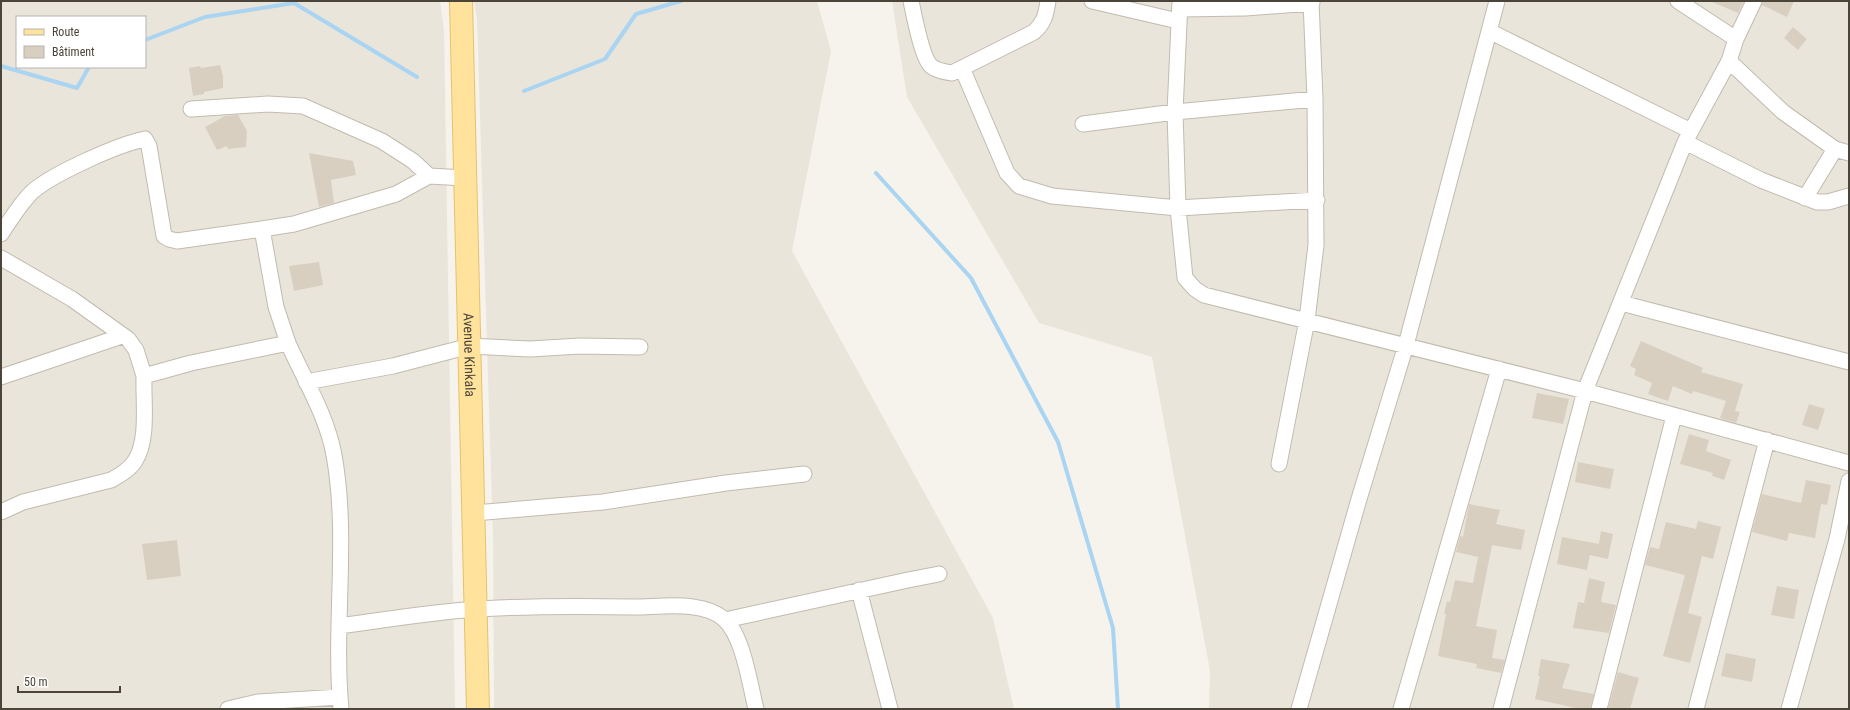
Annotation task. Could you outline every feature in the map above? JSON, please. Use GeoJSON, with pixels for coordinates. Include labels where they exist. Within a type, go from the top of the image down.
{"type":"FeatureCollection","features":[{"type":"Feature","properties":{"kind":"main road","name":"Avenue Kinkala"},"geometry":{"type":"LineString","coordinates":[[461,1],[478,709]]}},
{"type":"Feature","properties":{"kind":"street"},"geometry":{"type":"LineString","coordinates":[[911,1],[926,58],[931,66],[940,71],[952,73],[1034,32],[1043,24],[1047,13],[1048,1]]}},
{"type":"Feature","properties":{"kind":"street"},"geometry":{"type":"LineString","coordinates":[[1092,1],[1179,10],[1245,8],[1312,2],[1317,200],[1316,246],[1307,320],[1279,464]]}},
{"type":"Feature","properties":{"kind":"street"},"geometry":{"type":"LineString","coordinates":[[1299,709],[1359,499],[1406,345],[1497,1]]}},
{"type":"Feature","properties":{"kind":"street"},"geometry":{"type":"LineString","coordinates":[[1678,1],[1736,38]]}},
{"type":"Feature","properties":{"kind":"street"},"geometry":{"type":"LineString","coordinates":[[1501,709],[1585,392],[1688,136],[1728,61],[1736,38],[1754,1]]}},
{"type":"Feature","properties":{"kind":"street"},"geometry":{"type":"LineString","coordinates":[[1179,10],[1175,112],[1178,208],[1185,278],[1195,289],[1204,295],[1406,345],[1849,463]]}},
{"type":"Feature","properties":{"kind":"street"},"geometry":{"type":"LineString","coordinates":[[1489,31],[1688,136],[1761,180],[1817,202],[1828,202],[1849,196]]}},
{"type":"Feature","properties":{"kind":"street"},"geometry":{"type":"LineString","coordinates":[[1728,61],[1783,112],[1842,151],[1805,198]]}},
{"type":"Feature","properties":{"kind":"street"},"geometry":{"type":"LineString","coordinates":[[962,68],[1007,172],[1019,186],[1052,196],[1178,208],[1317,200]]}},
{"type":"Feature","properties":{"kind":"street"},"geometry":{"type":"LineString","coordinates":[[1083,124],[1175,112],[1315,99]]}},
{"type":"Feature","properties":{"kind":"street"},"geometry":{"type":"LineString","coordinates":[[191,109],[268,104],[303,106],[382,141],[413,161],[429,176]]}},
{"type":"Feature","properties":{"kind":"street"},"geometry":{"type":"LineString","coordinates":[[1,234],[33,192],[45,184],[71,168],[105,153],[145,139],[149,146],[164,236],[177,241],[294,224],[396,194],[429,176],[465,178]]}},
{"type":"Feature","properties":{"kind":"street"},"geometry":{"type":"LineString","coordinates":[[228,709],[258,702],[341,703],[339,626],[341,506],[334,454],[324,422],[288,343],[276,307],[262,229]]}},
{"type":"Feature","properties":{"kind":"street"},"geometry":{"type":"LineString","coordinates":[[1,258],[72,299],[132,343],[136,350],[144,376],[144,425],[142,446],[135,461],[123,473],[111,480],[23,502],[1,512]]}},
{"type":"Feature","properties":{"kind":"street"},"geometry":{"type":"LineString","coordinates":[[1621,303],[1849,362]]}},
{"type":"Feature","properties":{"kind":"street"},"geometry":{"type":"LineString","coordinates":[[1,376],[122,336]]}},
{"type":"Feature","properties":{"kind":"street"},"geometry":{"type":"LineString","coordinates":[[144,376],[190,363],[288,343]]}},
{"type":"Feature","properties":{"kind":"street"},"geometry":{"type":"LineString","coordinates":[[306,382],[393,366],[470,346],[530,349],[580,346],[640,347]]}},
{"type":"Feature","properties":{"kind":"street"},"geometry":{"type":"LineString","coordinates":[[1400,709],[1498,369]]}},
{"type":"Feature","properties":{"kind":"street"},"geometry":{"type":"LineString","coordinates":[[1599,709],[1674,416]]}},
{"type":"Feature","properties":{"kind":"street"},"geometry":{"type":"LineString","coordinates":[[1696,709],[1767,440]]}},
{"type":"Feature","properties":{"kind":"street"},"geometry":{"type":"LineString","coordinates":[[474,513],[603,502],[726,483],[804,474]]}},
{"type":"Feature","properties":{"kind":"street"},"geometry":{"type":"LineString","coordinates":[[1789,709],[1833,553],[1849,481]]}},
{"type":"Feature","properties":{"kind":"street"},"geometry":{"type":"LineString","coordinates":[[725,620],[858,590],[939,574]]}},
{"type":"Feature","properties":{"kind":"street"},"geometry":{"type":"LineString","coordinates":[[858,590],[890,709]]}},
{"type":"Feature","properties":{"kind":"street"},"geometry":{"type":"LineString","coordinates":[[339,626],[476,609],[570,606],[693,606],[714,612],[725,620],[734,631],[740,646],[756,709]]}},
{"type":"Feature","properties":{"kind":"shaded area"},"geometry":{"type":"Polygon","coordinates":[[[1,1],[440,1],[444,31],[455,709],[1,709],[1,1]]]}},
{"type":"Feature","properties":{"kind":"shaded area"},"geometry":{"type":"Polygon","coordinates":[[[474,1],[817,1],[831,51],[792,251],[993,618],[1014,709],[494,709],[493,538],[477,19],[474,1]]]}},
{"type":"Feature","properties":{"kind":"shaded area"},"geometry":{"type":"Polygon","coordinates":[[[892,1],[1849,1],[1849,709],[1209,709],[1210,671],[1152,357],[1039,323],[907,97],[892,1]]]}},
{"type":"Feature","properties":{"kind":"building"},"geometry":{"type":"Polygon","coordinates":[[[1710,1],[1744,1],[1738,13],[1710,1]]]}},
{"type":"Feature","properties":{"kind":"building"},"geometry":{"type":"Polygon","coordinates":[[[1763,1],[1794,1],[1787,17],[1762,5],[1763,1]]]}},
{"type":"Feature","properties":{"kind":"building"},"geometry":{"type":"Polygon","coordinates":[[[1793,27],[1807,39],[1798,50],[1784,38],[1793,27]]]}},
{"type":"Feature","properties":{"kind":"building"},"geometry":{"type":"Polygon","coordinates":[[[220,65],[223,76],[223,88],[193,96],[189,68],[220,65]]]}},
{"type":"Feature","properties":{"kind":"building"},"geometry":{"type":"Polygon","coordinates":[[[238,115],[247,131],[246,147],[228,149],[227,146],[217,150],[205,127],[225,116],[238,115]]]}},
{"type":"Feature","properties":{"kind":"building"},"geometry":{"type":"Polygon","coordinates":[[[309,153],[353,161],[356,175],[331,180],[334,203],[319,207],[309,153]]]}},
{"type":"Feature","properties":{"kind":"building"},"geometry":{"type":"Polygon","coordinates":[[[319,262],[323,285],[294,291],[289,266],[319,262]]]}},
{"type":"Feature","properties":{"kind":"building"},"geometry":{"type":"Polygon","coordinates":[[[1641,341],[1703,368],[1701,372],[1743,384],[1735,411],[1740,412],[1736,423],[1720,418],[1726,401],[1693,391],[1692,394],[1673,386],[1668,401],[1648,394],[1652,383],[1634,375],[1636,369],[1630,366],[1641,341]]]}},
{"type":"Feature","properties":{"kind":"building"},"geometry":{"type":"Polygon","coordinates":[[[1537,393],[1569,399],[1563,424],[1532,418],[1537,393]]]}},
{"type":"Feature","properties":{"kind":"building"},"geometry":{"type":"Polygon","coordinates":[[[1809,404],[1825,409],[1818,430],[1802,425],[1809,404]]]}},
{"type":"Feature","properties":{"kind":"building"},"geometry":{"type":"Polygon","coordinates":[[[1689,434],[1709,440],[1706,451],[1731,460],[1724,480],[1712,476],[1713,473],[1680,464],[1689,434]]]}},
{"type":"Feature","properties":{"kind":"building"},"geometry":{"type":"Polygon","coordinates":[[[1578,462],[1614,469],[1610,489],[1575,482],[1578,462]]]}},
{"type":"Feature","properties":{"kind":"building"},"geometry":{"type":"Polygon","coordinates":[[[1806,480],[1831,485],[1827,505],[1821,504],[1815,538],[1789,533],[1787,541],[1752,532],[1762,494],[1801,503],[1806,480]]]}},
{"type":"Feature","properties":{"kind":"building"},"geometry":{"type":"Polygon","coordinates":[[[1469,504],[1500,510],[1496,524],[1525,530],[1521,550],[1492,545],[1476,626],[1497,630],[1492,658],[1505,660],[1501,673],[1476,668],[1477,664],[1438,656],[1446,614],[1444,614],[1447,601],[1450,602],[1455,580],[1473,583],[1478,557],[1456,552],[1460,536],[1463,537],[1469,504]]]}},
{"type":"Feature","properties":{"kind":"building"},"geometry":{"type":"Polygon","coordinates":[[[1698,521],[1721,527],[1713,559],[1702,556],[1688,613],[1702,617],[1690,663],[1663,656],[1685,575],[1645,565],[1650,547],[1659,549],[1666,522],[1696,529],[1698,521]]]}},
{"type":"Feature","properties":{"kind":"building"},"geometry":{"type":"Polygon","coordinates":[[[1601,531],[1613,534],[1608,559],[1590,555],[1587,570],[1557,564],[1562,537],[1599,544],[1601,531]]]}},
{"type":"Feature","properties":{"kind":"building"},"geometry":{"type":"Polygon","coordinates":[[[177,540],[181,576],[147,580],[142,544],[177,540]]]}},
{"type":"Feature","properties":{"kind":"building"},"geometry":{"type":"Polygon","coordinates":[[[1589,578],[1605,582],[1601,602],[1616,605],[1609,633],[1573,628],[1578,602],[1584,603],[1589,578]]]}},
{"type":"Feature","properties":{"kind":"building"},"geometry":{"type":"Polygon","coordinates":[[[1777,586],[1799,590],[1794,619],[1771,615],[1777,586]]]}},
{"type":"Feature","properties":{"kind":"building"},"geometry":{"type":"Polygon","coordinates":[[[1726,653],[1756,659],[1752,682],[1721,676],[1726,653]]]}},
{"type":"Feature","properties":{"kind":"building"},"geometry":{"type":"Polygon","coordinates":[[[1541,659],[1570,664],[1562,688],[1594,694],[1590,709],[1580,709],[1535,699],[1540,676],[1538,676],[1541,659]]]}},
{"type":"Feature","properties":{"kind":"building"},"geometry":{"type":"Polygon","coordinates":[[[1618,672],[1639,678],[1630,709],[1608,709],[1618,672]]]}},
{"type":"Feature","properties":{"kind":"waterway"},"geometry":{"type":"LineString","coordinates":[[524,91],[605,59],[636,14],[681,1]]}},
{"type":"Feature","properties":{"kind":"waterway"},"geometry":{"type":"LineString","coordinates":[[146,40],[205,17],[294,3],[417,77]]}},
{"type":"Feature","properties":{"kind":"waterway"},"geometry":{"type":"LineString","coordinates":[[1,66],[77,88],[88,68]]}},
{"type":"Feature","properties":{"kind":"waterway"},"geometry":{"type":"LineString","coordinates":[[876,173],[971,278],[1058,442],[1113,628],[1118,709]]}}]}
